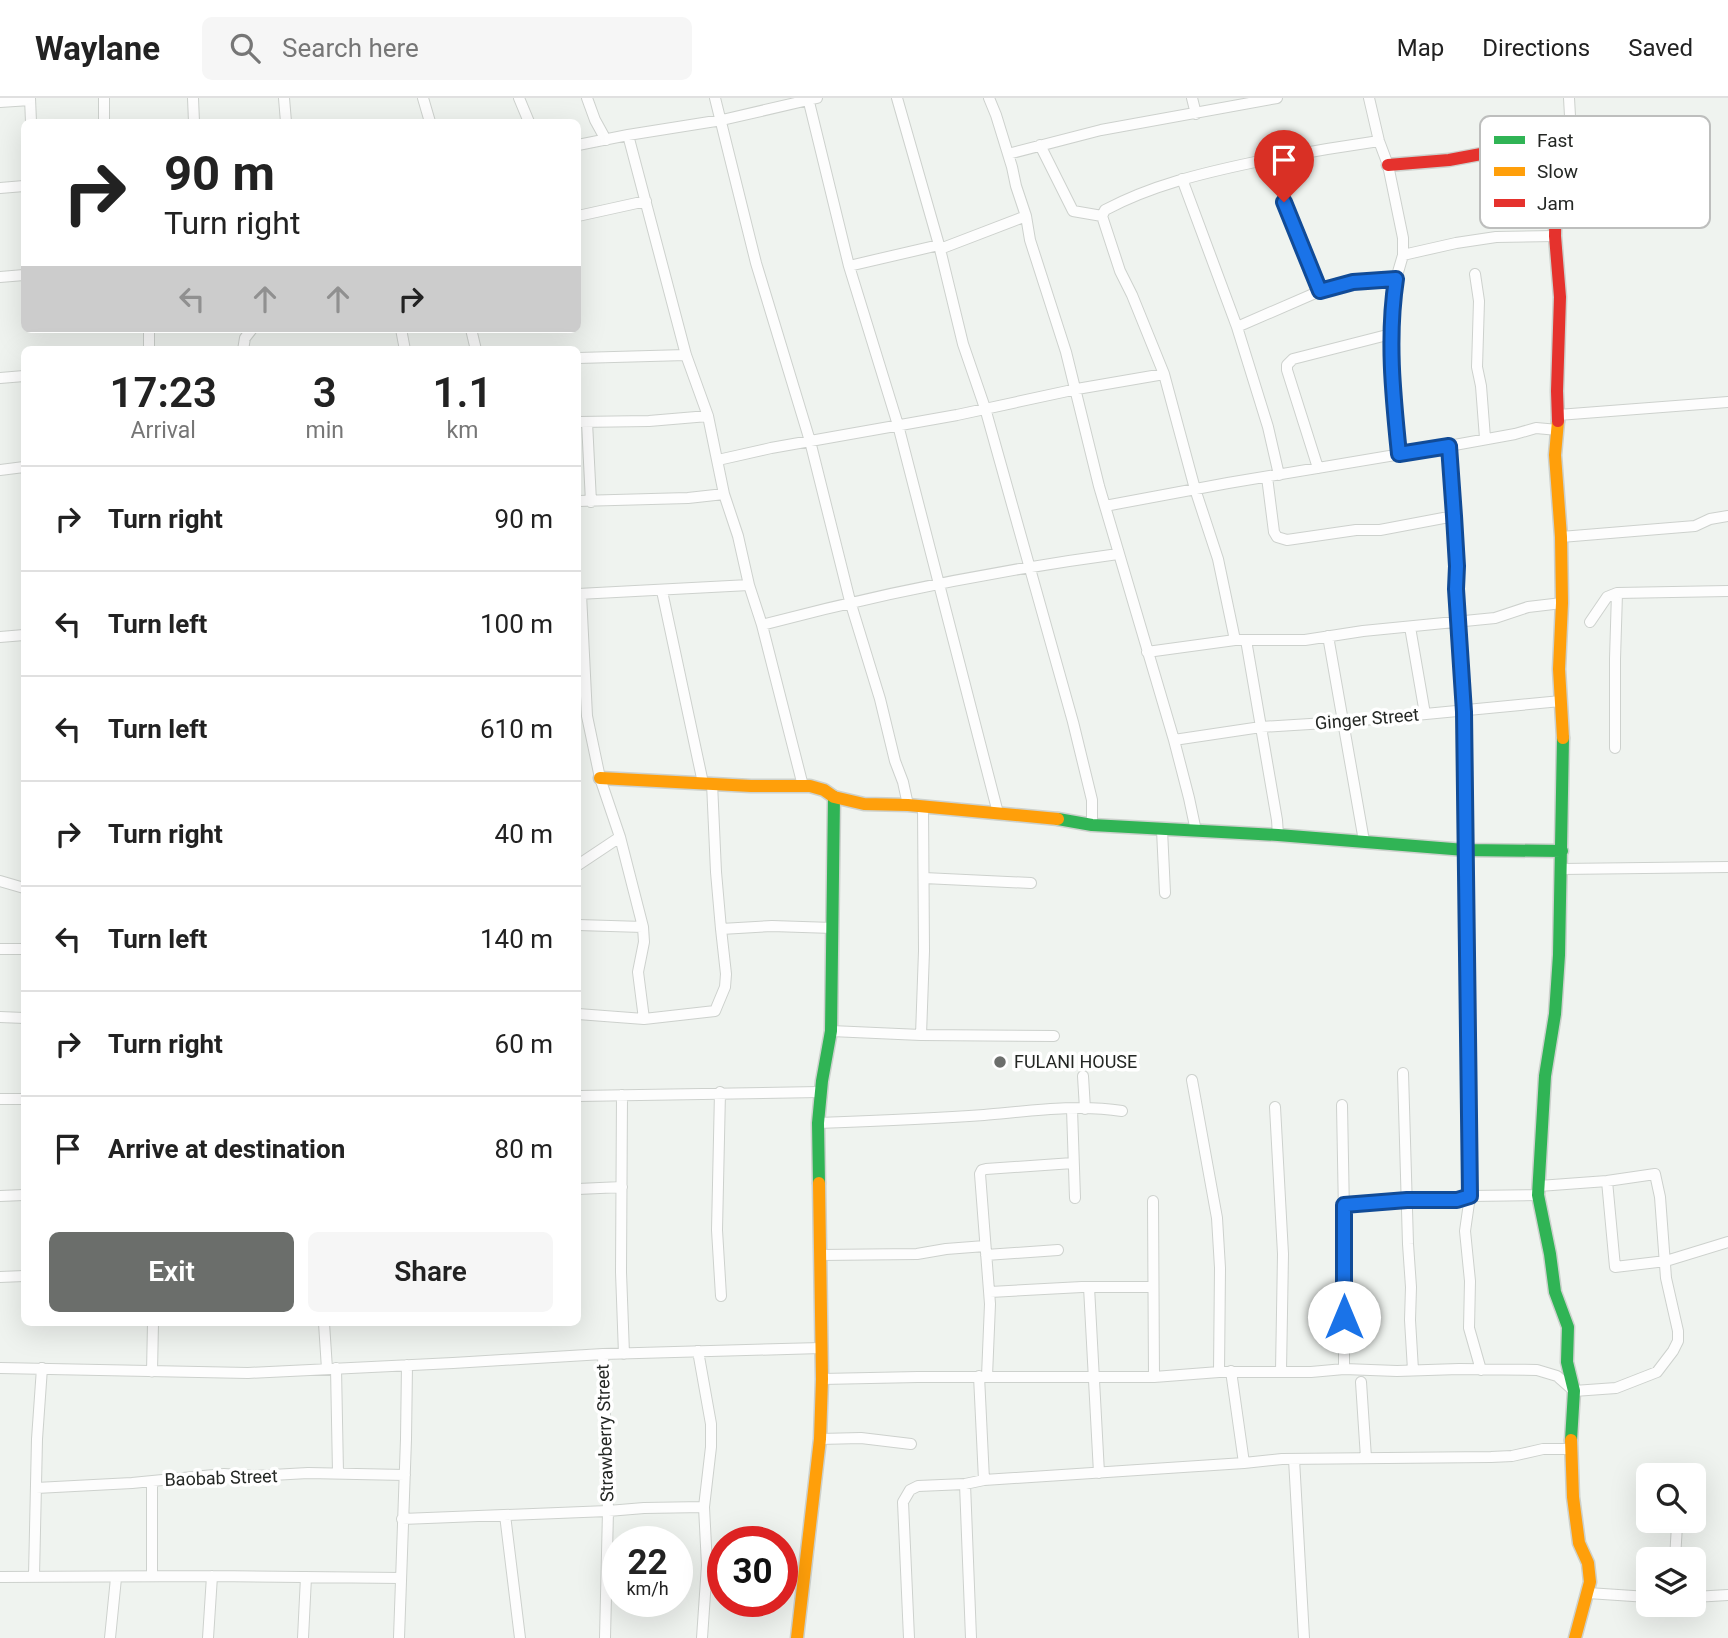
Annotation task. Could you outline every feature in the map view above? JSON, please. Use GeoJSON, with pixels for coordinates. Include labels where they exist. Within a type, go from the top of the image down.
{"type":"FeatureCollection","features":[{"type":"Feature","properties":{"kind":"street"},"geometry":{"type":"LineString","coordinates":[[104,98],[104,119]]}},
{"type":"Feature","properties":{"kind":"street"},"geometry":{"type":"LineString","coordinates":[[194,98],[194,119]]}},
{"type":"Feature","properties":{"kind":"street"},"geometry":{"type":"LineString","coordinates":[[284,98],[286,119]]}},
{"type":"Feature","properties":{"kind":"street"},"geometry":{"type":"LineString","coordinates":[[423,98],[429,119]]}},
{"type":"Feature","properties":{"kind":"street"},"geometry":{"type":"LineString","coordinates":[[519,98],[528,119]]}},
{"type":"Feature","properties":{"kind":"street"},"geometry":{"type":"LineString","coordinates":[[587,98],[606,140]]}},
{"type":"Feature","properties":{"kind":"street"},"geometry":{"type":"LineString","coordinates":[[715,98],[756,263],[810,441],[850,601],[908,805]]}},
{"type":"Feature","properties":{"kind":"street"},"geometry":{"type":"LineString","coordinates":[[897,98],[963,344],[985,408],[1086,772],[1092,800],[1092,825]]}},
{"type":"Feature","properties":{"kind":"street"},"geometry":{"type":"LineString","coordinates":[[989,98],[1077,390],[1105,506],[1174,740],[1196,831]]}},
{"type":"Feature","properties":{"kind":"street"},"geometry":{"type":"LineString","coordinates":[[1192,98],[1196,114]]}},
{"type":"Feature","properties":{"kind":"street"},"geometry":{"type":"LineString","coordinates":[[1008,154],[1101,130],[1277,98]]}},
{"type":"Feature","properties":{"kind":"street"},"geometry":{"type":"LineString","coordinates":[[1369,98],[1378,141],[1388,165],[1403,238],[1403,255],[1392,308],[1391,334],[1399,454]]}},
{"type":"Feature","properties":{"kind":"street"},"geometry":{"type":"LineString","coordinates":[[1569,98],[1570,116]]}},
{"type":"Feature","properties":{"kind":"street"},"geometry":{"type":"LineString","coordinates":[[0,102],[30,99],[31,119]]}},
{"type":"Feature","properties":{"kind":"street"},"geometry":{"type":"LineString","coordinates":[[581,144],[722,120],[811,99],[816,138],[849,266],[898,425],[998,813]]}},
{"type":"Feature","properties":{"kind":"street"},"geometry":{"type":"LineString","coordinates":[[628,135],[686,355],[708,416],[724,494],[738,536],[803,786]]}},
{"type":"Feature","properties":{"kind":"street"},"geometry":{"type":"LineString","coordinates":[[1278,835],[1262,727],[1218,559],[1195,489],[1164,374],[1120,271],[1102,216],[1105,210],[1150,189],[1216,169],[1378,141]]}},
{"type":"Feature","properties":{"kind":"street"},"geometry":{"type":"LineString","coordinates":[[1040,145],[1073,211],[1102,216]]}},
{"type":"Feature","properties":{"kind":"street"},"geometry":{"type":"LineString","coordinates":[[1388,165],[1449,160],[1480,154]]}},
{"type":"Feature","properties":{"kind":"street"},"geometry":{"type":"LineString","coordinates":[[1182,179],[1237,327],[1268,427],[1279,475]]}},
{"type":"Feature","properties":{"kind":"street"},"geometry":{"type":"LineString","coordinates":[[0,188],[21,186]]}},
{"type":"Feature","properties":{"kind":"street"},"geometry":{"type":"LineString","coordinates":[[581,215],[646,201]]}},
{"type":"Feature","properties":{"kind":"street"},"geometry":{"type":"LineString","coordinates":[[1284,202],[1320,291]]}},
{"type":"Feature","properties":{"kind":"street"},"geometry":{"type":"LineString","coordinates":[[849,266],[939,247],[1026,216]]}},
{"type":"Feature","properties":{"kind":"street"},"geometry":{"type":"LineString","coordinates":[[1555,228],[1560,297],[1558,430],[1555,455],[1561,537],[1559,669],[1563,728],[1562,851],[1555,1014],[1545,1076],[1538,1190],[1555,1292],[1568,1328],[1566,1362],[1574,1391],[1570,1449],[1573,1497],[1579,1543],[1588,1563],[1590,1581],[1575,1638]]}},
{"type":"Feature","properties":{"kind":"street"},"geometry":{"type":"LineString","coordinates":[[1403,255],[1496,237],[1555,236]]}},
{"type":"Feature","properties":{"kind":"street"},"geometry":{"type":"LineString","coordinates":[[1475,274],[1479,301],[1477,367],[1485,438]]}},
{"type":"Feature","properties":{"kind":"street"},"geometry":{"type":"LineString","coordinates":[[0,277],[21,275]]}},
{"type":"Feature","properties":{"kind":"street"},"geometry":{"type":"LineString","coordinates":[[1237,327],[1320,291],[1353,282],[1396,279]]}},
{"type":"Feature","properties":{"kind":"street"},"geometry":{"type":"LineString","coordinates":[[1318,468],[1287,365],[1293,359],[1391,334]]}},
{"type":"Feature","properties":{"kind":"street"},"geometry":{"type":"LineString","coordinates":[[581,358],[686,355]]}},
{"type":"Feature","properties":{"kind":"street"},"geometry":{"type":"LineString","coordinates":[[718,460],[1164,374]]}},
{"type":"Feature","properties":{"kind":"street"},"geometry":{"type":"LineString","coordinates":[[0,378],[21,376]]}},
{"type":"Feature","properties":{"kind":"street"},"geometry":{"type":"LineString","coordinates":[[1558,415],[1728,402]]}},
{"type":"Feature","properties":{"kind":"street"},"geometry":{"type":"LineString","coordinates":[[592,502],[582,422],[649,421],[708,416]]}},
{"type":"Feature","properties":{"kind":"street"},"geometry":{"type":"LineString","coordinates":[[1105,506],[1516,434],[1536,428],[1558,430]]}},
{"type":"Feature","properties":{"kind":"street"},"geometry":{"type":"LineString","coordinates":[[1449,446],[1464,712],[1470,1196],[1465,1231],[1470,1281],[1469,1328],[1481,1370]]}},
{"type":"Feature","properties":{"kind":"street"},"geometry":{"type":"LineString","coordinates":[[0,470],[21,467]]}},
{"type":"Feature","properties":{"kind":"street"},"geometry":{"type":"LineString","coordinates":[[1267,477],[1274,532],[1277,537],[1287,540],[1380,530],[1454,516]]}},
{"type":"Feature","properties":{"kind":"street"},"geometry":{"type":"LineString","coordinates":[[581,501],[724,494]]}},
{"type":"Feature","properties":{"kind":"street"},"geometry":{"type":"LineString","coordinates":[[1561,537],[1695,526],[1710,519],[1728,516]]}},
{"type":"Feature","properties":{"kind":"street"},"geometry":{"type":"LineString","coordinates":[[761,625],[850,601],[1061,561],[1118,554]]}},
{"type":"Feature","properties":{"kind":"street"},"geometry":{"type":"LineString","coordinates":[[581,594],[749,586]]}},
{"type":"Feature","properties":{"kind":"street"},"geometry":{"type":"LineString","coordinates":[[581,1014],[644,1019],[715,1011],[726,979],[707,783],[662,590]]}},
{"type":"Feature","properties":{"kind":"street"},"geometry":{"type":"LineString","coordinates":[[1590,622],[1606,597],[1617,593],[1728,591]]}},
{"type":"Feature","properties":{"kind":"street"},"geometry":{"type":"LineString","coordinates":[[1615,748],[1617,593]]}},
{"type":"Feature","properties":{"kind":"street"},"geometry":{"type":"LineString","coordinates":[[1147,652],[1201,643],[1305,640],[1354,632],[1495,618],[1528,607],[1562,603]]}},
{"type":"Feature","properties":{"kind":"street"},"geometry":{"type":"LineString","coordinates":[[1410,626],[1424,714]]}},
{"type":"Feature","properties":{"kind":"street"},"geometry":{"type":"LineString","coordinates":[[0,637],[21,635]]}},
{"type":"Feature","properties":{"kind":"street"},"geometry":{"type":"LineString","coordinates":[[1328,636],[1364,841]]}},
{"type":"Feature","properties":{"kind":"street"},"geometry":{"type":"LineString","coordinates":[[581,676],[582,717],[620,837],[643,927],[644,942],[638,972],[644,1019]]}},
{"type":"Feature","properties":{"kind":"street","name":"Ginger Street"},"geometry":{"type":"LineString","coordinates":[[1174,740],[1262,727],[1464,712],[1561,701]]}},
{"type":"Feature","properties":{"kind":"street"},"geometry":{"type":"LineString","coordinates":[[600,778],[816,787],[834,797],[863,804],[908,805],[1054,818],[1092,825],[1465,849],[1562,851]]}},
{"type":"Feature","properties":{"kind":"street"},"geometry":{"type":"LineString","coordinates":[[797,1638],[820,1439],[822,1379],[818,1123],[820,1092],[831,1031],[834,797]]}},
{"type":"Feature","properties":{"kind":"street"},"geometry":{"type":"LineString","coordinates":[[921,1035],[923,807]]}},
{"type":"Feature","properties":{"kind":"street"},"geometry":{"type":"LineString","coordinates":[[1162,830],[1165,893]]}},
{"type":"Feature","properties":{"kind":"street"},"geometry":{"type":"LineString","coordinates":[[582,862],[620,837]]}},
{"type":"Feature","properties":{"kind":"street"},"geometry":{"type":"LineString","coordinates":[[1561,869],[1728,867]]}},
{"type":"Feature","properties":{"kind":"street"},"geometry":{"type":"LineString","coordinates":[[924,878],[1031,883]]}},
{"type":"Feature","properties":{"kind":"street"},"geometry":{"type":"LineString","coordinates":[[0,881],[21,886]]}},
{"type":"Feature","properties":{"kind":"street"},"geometry":{"type":"LineString","coordinates":[[581,925],[643,927]]}},
{"type":"Feature","properties":{"kind":"street"},"geometry":{"type":"LineString","coordinates":[[721,929],[772,926],[834,928]]}},
{"type":"Feature","properties":{"kind":"street"},"geometry":{"type":"LineString","coordinates":[[0,949],[21,949]]}},
{"type":"Feature","properties":{"kind":"street"},"geometry":{"type":"LineString","coordinates":[[0,1017],[21,1018]]}},
{"type":"Feature","properties":{"kind":"street"},"geometry":{"type":"LineString","coordinates":[[831,1031],[1054,1036]]}},
{"type":"Feature","properties":{"kind":"street"},"geometry":{"type":"LineString","coordinates":[[1404,1073],[1413,1370]]}},
{"type":"Feature","properties":{"kind":"street"},"geometry":{"type":"LineString","coordinates":[[1083,1076],[1085,1109]]}},
{"type":"Feature","properties":{"kind":"street"},"geometry":{"type":"LineString","coordinates":[[1192,1080],[1217,1218],[1220,1279],[1219,1372]]}},
{"type":"Feature","properties":{"kind":"street"},"geometry":{"type":"LineString","coordinates":[[581,1096],[820,1092]]}},
{"type":"Feature","properties":{"kind":"street"},"geometry":{"type":"LineString","coordinates":[[720,1093],[716,1230],[721,1296]]}},
{"type":"Feature","properties":{"kind":"street"},"geometry":{"type":"LineString","coordinates":[[622,1095],[621,1272],[624,1354]]}},
{"type":"Feature","properties":{"kind":"street"},"geometry":{"type":"LineString","coordinates":[[0,1099],[21,1099]]}},
{"type":"Feature","properties":{"kind":"street"},"geometry":{"type":"LineString","coordinates":[[1342,1105],[1344,1369]]}},
{"type":"Feature","properties":{"kind":"street"},"geometry":{"type":"LineString","coordinates":[[1275,1107],[1283,1254],[1281,1371]]}},
{"type":"Feature","properties":{"kind":"street"},"geometry":{"type":"LineString","coordinates":[[818,1123],[920,1119],[1032,1110],[1100,1108],[1122,1111]]}},
{"type":"Feature","properties":{"kind":"street"},"geometry":{"type":"LineString","coordinates":[[1072,1109],[1075,1198]]}},
{"type":"Feature","properties":{"kind":"street"},"geometry":{"type":"LineString","coordinates":[[984,1480],[983,1376],[990,1292],[980,1174],[986,1169],[1073,1163]]}},
{"type":"Feature","properties":{"kind":"street"},"geometry":{"type":"LineString","coordinates":[[822,1379],[1154,1377],[1231,1371],[1311,1372],[1344,1369],[1538,1370],[1557,1376],[1574,1391],[1616,1388],[1657,1372],[1678,1341],[1666,1278],[1660,1197],[1655,1174],[1470,1196],[1457,1200],[1407,1200],[1344,1205]]}},
{"type":"Feature","properties":{"kind":"street"},"geometry":{"type":"LineString","coordinates":[[1607,1181],[1615,1267],[1666,1261],[1728,1242]]}},
{"type":"Feature","properties":{"kind":"street"},"geometry":{"type":"LineString","coordinates":[[581,1189],[622,1187]]}},
{"type":"Feature","properties":{"kind":"street"},"geometry":{"type":"LineString","coordinates":[[0,1196],[21,1195]]}},
{"type":"Feature","properties":{"kind":"street"},"geometry":{"type":"LineString","coordinates":[[1153,1201],[1154,1377]]}},
{"type":"Feature","properties":{"kind":"street"},"geometry":{"type":"LineString","coordinates":[[820,1255],[918,1254],[946,1249],[1058,1250]]}},
{"type":"Feature","properties":{"kind":"street"},"geometry":{"type":"LineString","coordinates":[[0,1277],[21,1276]]}},
{"type":"Feature","properties":{"kind":"street"},"geometry":{"type":"LineString","coordinates":[[1089,1287],[1099,1473]]}},
{"type":"Feature","properties":{"kind":"street"},"geometry":{"type":"LineString","coordinates":[[990,1292],[1153,1287]]}},
{"type":"Feature","properties":{"kind":"street"},"geometry":{"type":"LineString","coordinates":[[152,1372],[153,1326]]}},
{"type":"Feature","properties":{"kind":"street"},"geometry":{"type":"LineString","coordinates":[[324,1326],[331,1369],[338,1473]]}},
{"type":"Feature","properties":{"kind":"street"},"geometry":{"type":"LineString","coordinates":[[0,1368],[248,1373],[603,1354],[821,1348]]}},
{"type":"Feature","properties":{"kind":"street"},"geometry":{"type":"LineString","coordinates":[[698,1351],[711,1424],[710,1470],[704,1507],[707,1565],[702,1638]]}},
{"type":"Feature","properties":{"kind":"street","name":"Strawberry Street"},"geometry":{"type":"LineString","coordinates":[[603,1354],[608,1511],[605,1638]]}},
{"type":"Feature","properties":{"kind":"street"},"geometry":{"type":"LineString","coordinates":[[399,1638],[407,1365]]}},
{"type":"Feature","properties":{"kind":"street"},"geometry":{"type":"LineString","coordinates":[[34,1576],[42,1368]]}},
{"type":"Feature","properties":{"kind":"street"},"geometry":{"type":"LineString","coordinates":[[1231,1371],[1244,1463]]}},
{"type":"Feature","properties":{"kind":"street"},"geometry":{"type":"LineString","coordinates":[[1361,1382],[1366,1458]]}},
{"type":"Feature","properties":{"kind":"street"},"geometry":{"type":"LineString","coordinates":[[820,1439],[860,1438],[911,1444]]}},
{"type":"Feature","properties":{"kind":"street"},"geometry":{"type":"LineString","coordinates":[[909,1638],[903,1502],[911,1490],[918,1486],[1294,1459],[1490,1457],[1512,1456],[1543,1449],[1570,1449]]}},
{"type":"Feature","properties":{"kind":"street"},"geometry":{"type":"LineString","coordinates":[[1294,1459],[1304,1638]]}},
{"type":"Feature","properties":{"kind":"street","name":"Baobab Street"},"geometry":{"type":"LineString","coordinates":[[36,1488],[224,1474],[405,1475]]}},
{"type":"Feature","properties":{"kind":"street"},"geometry":{"type":"LineString","coordinates":[[152,1481],[152,1576]]}},
{"type":"Feature","properties":{"kind":"street"},"geometry":{"type":"LineString","coordinates":[[965,1484],[971,1638]]}},
{"type":"Feature","properties":{"kind":"street"},"geometry":{"type":"LineString","coordinates":[[402,1519],[704,1507]]}},
{"type":"Feature","properties":{"kind":"street"},"geometry":{"type":"LineString","coordinates":[[505,1515],[520,1638]]}},
{"type":"Feature","properties":{"kind":"street"},"geometry":{"type":"LineString","coordinates":[[208,1638],[212,1576]]}},
{"type":"Feature","properties":{"kind":"street"},"geometry":{"type":"LineString","coordinates":[[0,1577],[401,1578]]}},
{"type":"Feature","properties":{"kind":"street"},"geometry":{"type":"LineString","coordinates":[[303,1638],[306,1577]]}},
{"type":"Feature","properties":{"kind":"street"},"geometry":{"type":"LineString","coordinates":[[110,1638],[116,1578]]}},
{"type":"Feature","properties":{"kind":"street"},"geometry":{"type":"LineString","coordinates":[[1588,1593],[1636,1596]]}},
{"type":"Feature","properties":{"kind":"street"},"geometry":{"type":"LineString","coordinates":[[1706,1596],[1728,1595]]}},
{"type":"Feature","properties":{"kind":"traffic: fast"},"geometry":{"type":"LineString","coordinates":[[1563,738],[1559,955],[1555,1014],[1545,1076],[1538,1195],[1555,1292],[1568,1327],[1567,1362],[1574,1391],[1571,1440]]}},
{"type":"Feature","properties":{"kind":"traffic: fast"},"geometry":{"type":"LineString","coordinates":[[819,1183],[818,1123],[831,1031],[834,797]]}},
{"type":"Feature","properties":{"kind":"traffic: fast"},"geometry":{"type":"LineString","coordinates":[[1058,819],[1092,825],[1278,835],[1465,850],[1562,851]]}},
{"type":"Feature","properties":{"kind":"traffic: slow"},"geometry":{"type":"LineString","coordinates":[[1558,421],[1555,455],[1561,537],[1559,669],[1563,738]]}},
{"type":"Feature","properties":{"kind":"traffic: slow"},"geometry":{"type":"LineString","coordinates":[[600,778],[751,786],[810,786],[824,790],[834,797],[864,804],[908,805],[1058,819]]}},
{"type":"Feature","properties":{"kind":"traffic: slow"},"geometry":{"type":"LineString","coordinates":[[797,1638],[820,1439],[822,1379],[819,1183]]}},
{"type":"Feature","properties":{"kind":"traffic: slow"},"geometry":{"type":"LineString","coordinates":[[1571,1440],[1573,1497],[1579,1543],[1588,1563],[1590,1582],[1575,1638]]}},
{"type":"Feature","properties":{"kind":"traffic: jam"},"geometry":{"type":"LineString","coordinates":[[1388,165],[1449,160],[1480,154]]}},
{"type":"Feature","properties":{"kind":"traffic: jam"},"geometry":{"type":"LineString","coordinates":[[1555,228],[1560,297],[1558,421]]}},
{"type":"Feature","properties":{"kind":"place","name":"FULANI HOUSE"},"geometry":{"type":"Point","coordinates":[1000,1062]}},
{"type":"Feature","properties":{"kind":"route"},"geometry":{"type":"LineString","coordinates":[[1284,202],[1320,291],[1353,282],[1396,279],[1391,354],[1399,454],[1449,446],[1457,566],[1456,589],[1464,712],[1470,1196],[1457,1200],[1407,1200],[1344,1205],[1344,1317]]}}]}
